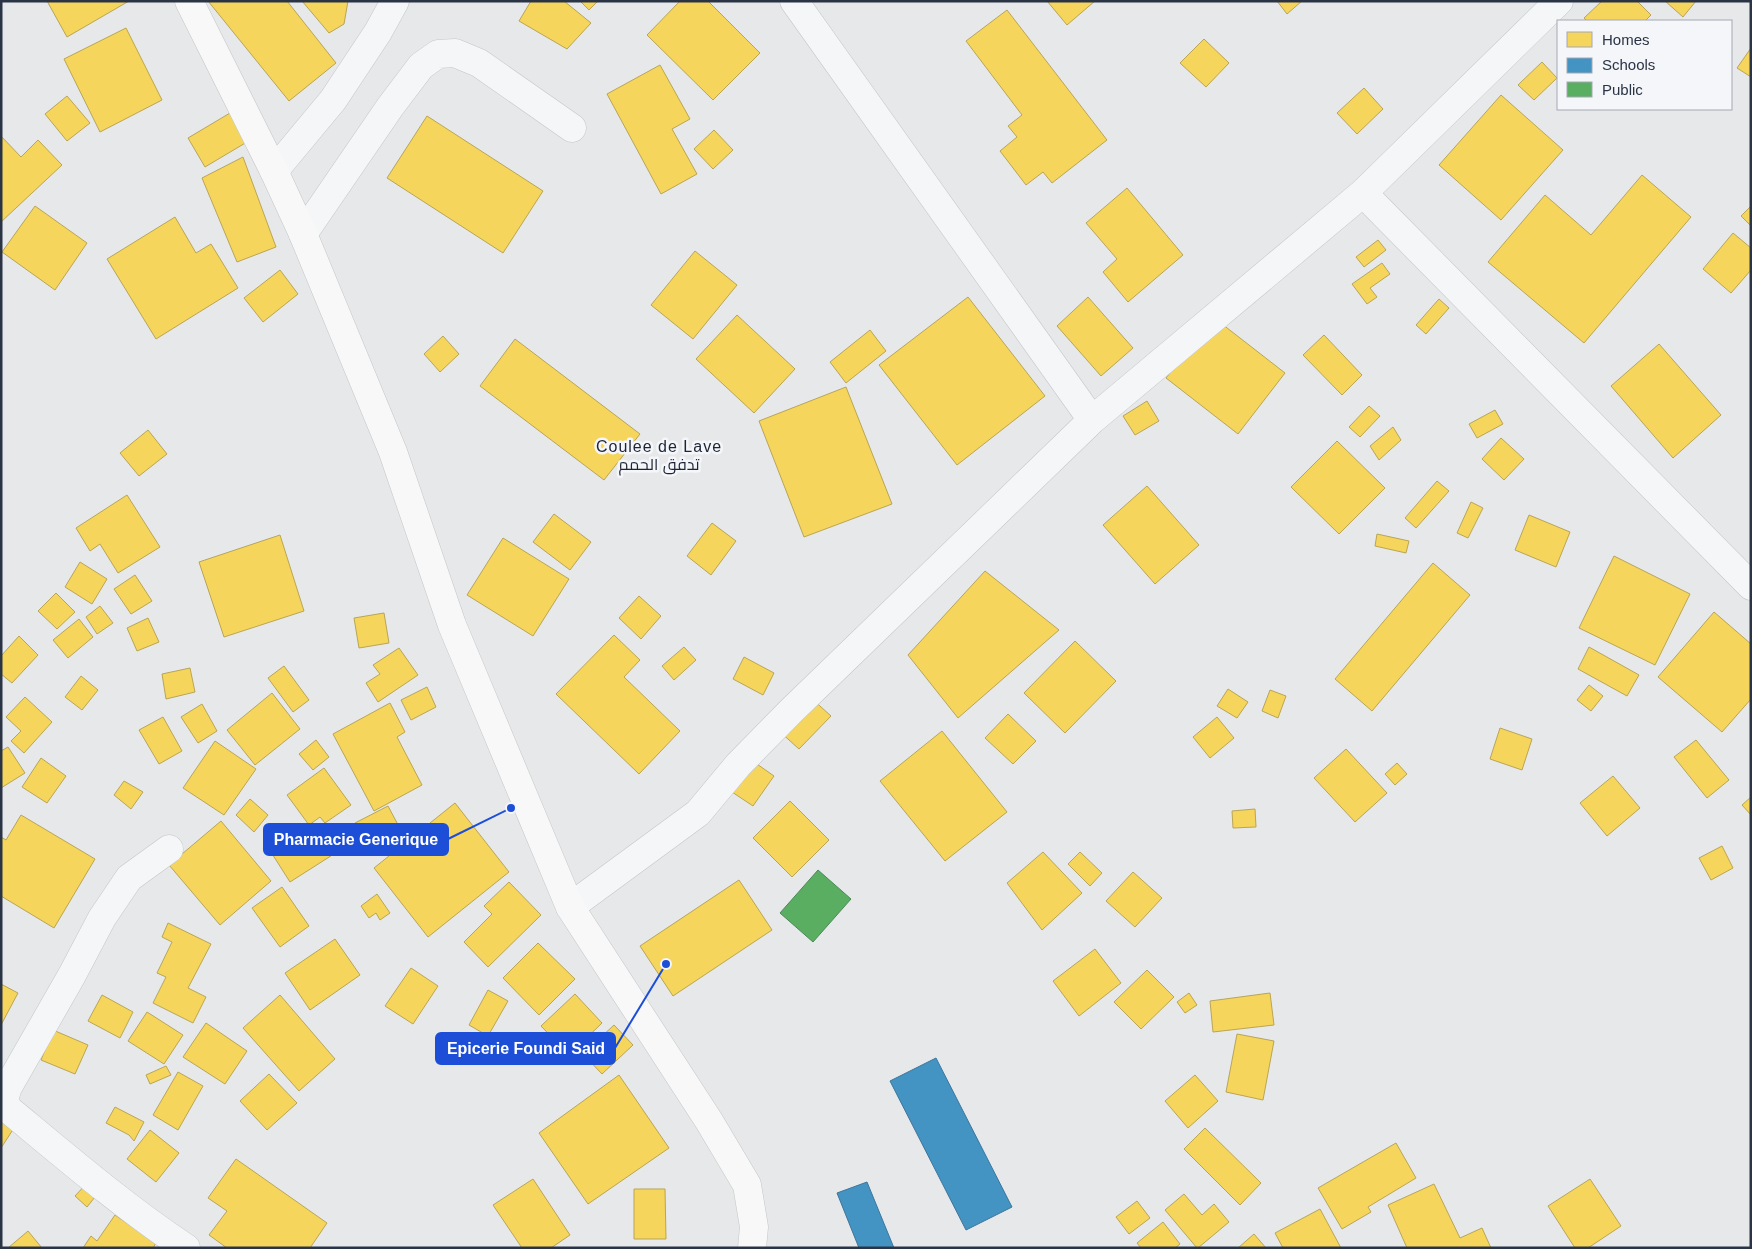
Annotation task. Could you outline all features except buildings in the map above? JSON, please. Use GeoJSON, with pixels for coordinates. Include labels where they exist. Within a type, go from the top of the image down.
{"type":"FeatureCollection","features":[{"type":"Feature","properties":{"kind":"main road"},"geometry":{"type":"LineString","coordinates":[[189,1],[274,171],[302,234],[393,452],[452,624],[570,907],[747,1185],[754,1227],[752,1248]]}},
{"type":"Feature","properties":{"kind":"street"},"geometry":{"type":"LineString","coordinates":[[274,171],[333,100],[378,32],[395,1]]}},
{"type":"Feature","properties":{"kind":"street"},"geometry":{"type":"LineString","coordinates":[[794,1],[1092,420]]}},
{"type":"Feature","properties":{"kind":"street"},"geometry":{"type":"LineString","coordinates":[[570,907],[698,813],[738,765],[791,711],[1092,420],[1363,193],[1559,1]]}},
{"type":"Feature","properties":{"kind":"street"},"geometry":{"type":"LineString","coordinates":[[302,234],[390,107],[421,66],[438,54],[455,53],[479,63],[572,128]]}},
{"type":"Feature","properties":{"kind":"street"},"geometry":{"type":"LineString","coordinates":[[1363,193],[1751,586]]}},
{"type":"Feature","properties":{"kind":"street"},"geometry":{"type":"LineString","coordinates":[[169,849],[129,878],[102,918],[8,1087],[4,1099],[8,1109],[73,1164],[144,1220],[186,1248]]}},
{"type":"Feature","properties":{"kind":"place","name":"Pharmacie Generique"},"geometry":{"type":"Point","coordinates":[511,808]}},
{"type":"Feature","properties":{"kind":"place","name":"Epicerie Foundi Said"},"geometry":{"type":"Point","coordinates":[666,964]}},
{"type":"Feature","properties":{"kind":"district","name":"Coulee de Lave تدفق الحمم"},"geometry":{"type":"Point","coordinates":[659,455]}}]}
